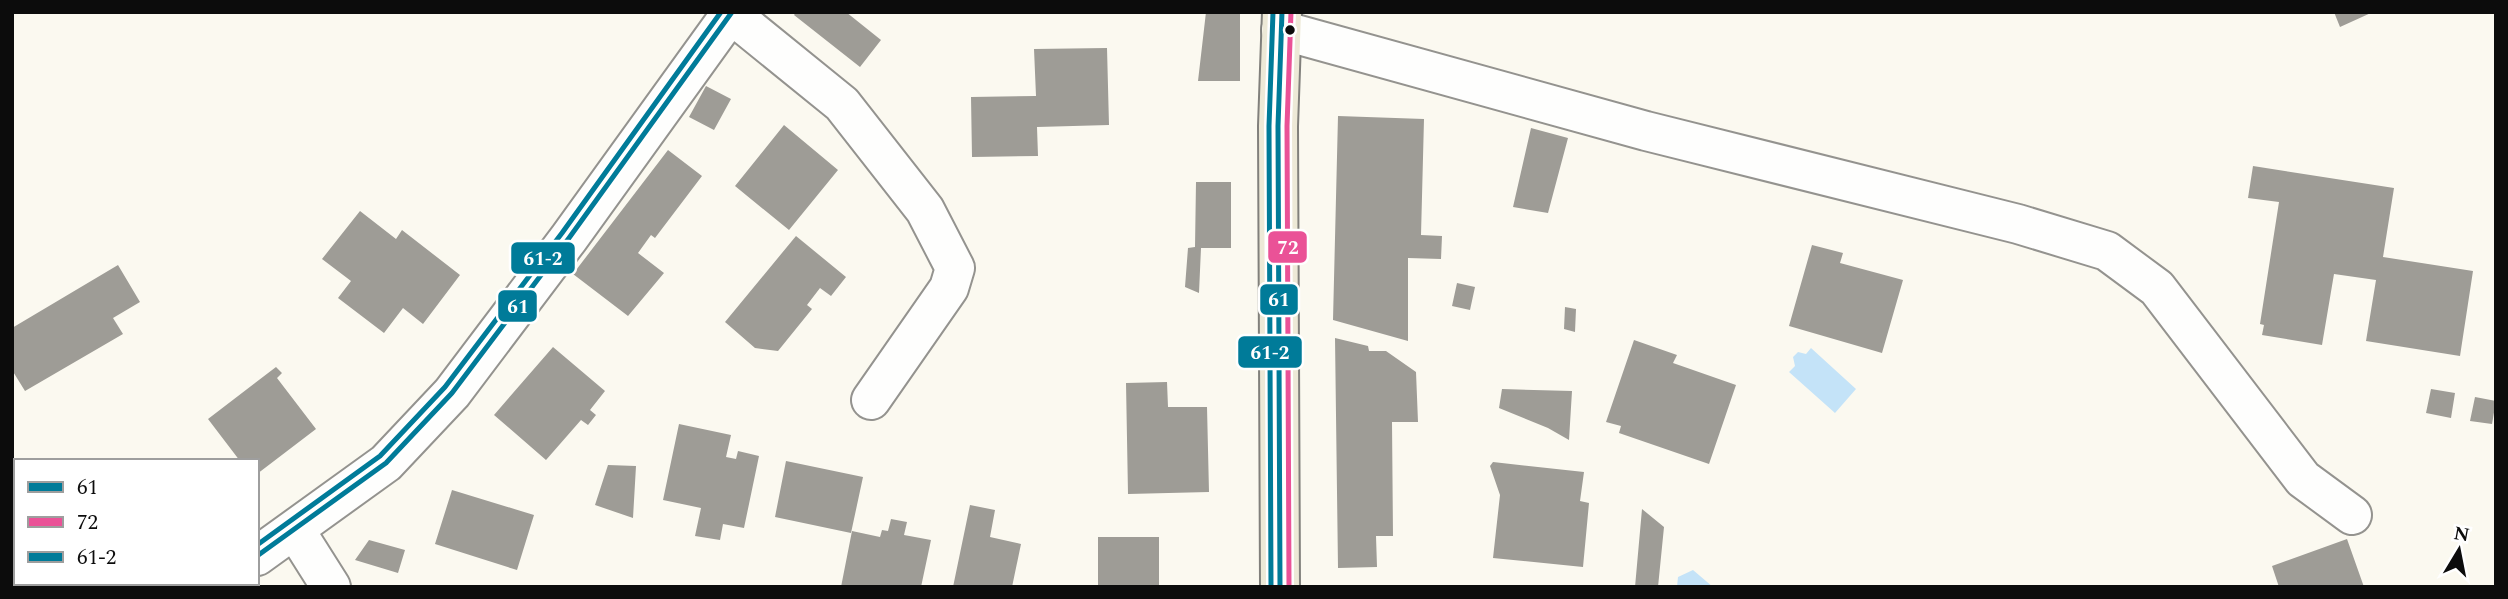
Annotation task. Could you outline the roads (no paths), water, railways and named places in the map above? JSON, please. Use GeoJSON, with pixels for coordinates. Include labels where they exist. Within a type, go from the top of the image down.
{"type":"FeatureCollection","features":[{"type":"Feature","properties":{"kind":"main road"},"geometry":{"type":"LineString","coordinates":[[1280,587],[1278,126],[1281,21]]}},
{"type":"Feature","properties":{"kind":"street"},"geometry":{"type":"LineString","coordinates":[[259,555],[386,463],[452,393],[569,238],[732,13],[842,103],[925,210],[955,268],[949,288],[871,400]]}},
{"type":"Feature","properties":{"kind":"street"},"geometry":{"type":"LineString","coordinates":[[1281,21],[1646,131],[2018,224],[2107,251],[2157,288],[2303,479],[2352,515]]}},
{"type":"Feature","properties":{"kind":"street"},"geometry":{"type":"LineString","coordinates":[[295,530],[331,587]]}},
{"type":"Feature","properties":{"kind":"water"},"geometry":{"type":"Polygon","coordinates":[[[1811,348],[1856,389],[1835,413],[1789,372],[1795,366],[1793,357],[1798,352],[1806,354],[1811,348]]]}},
{"type":"Feature","properties":{"kind":"water"},"geometry":{"type":"Polygon","coordinates":[[[1693,570],[1713,587],[1677,587],[1678,577],[1693,570]]]}}]}
